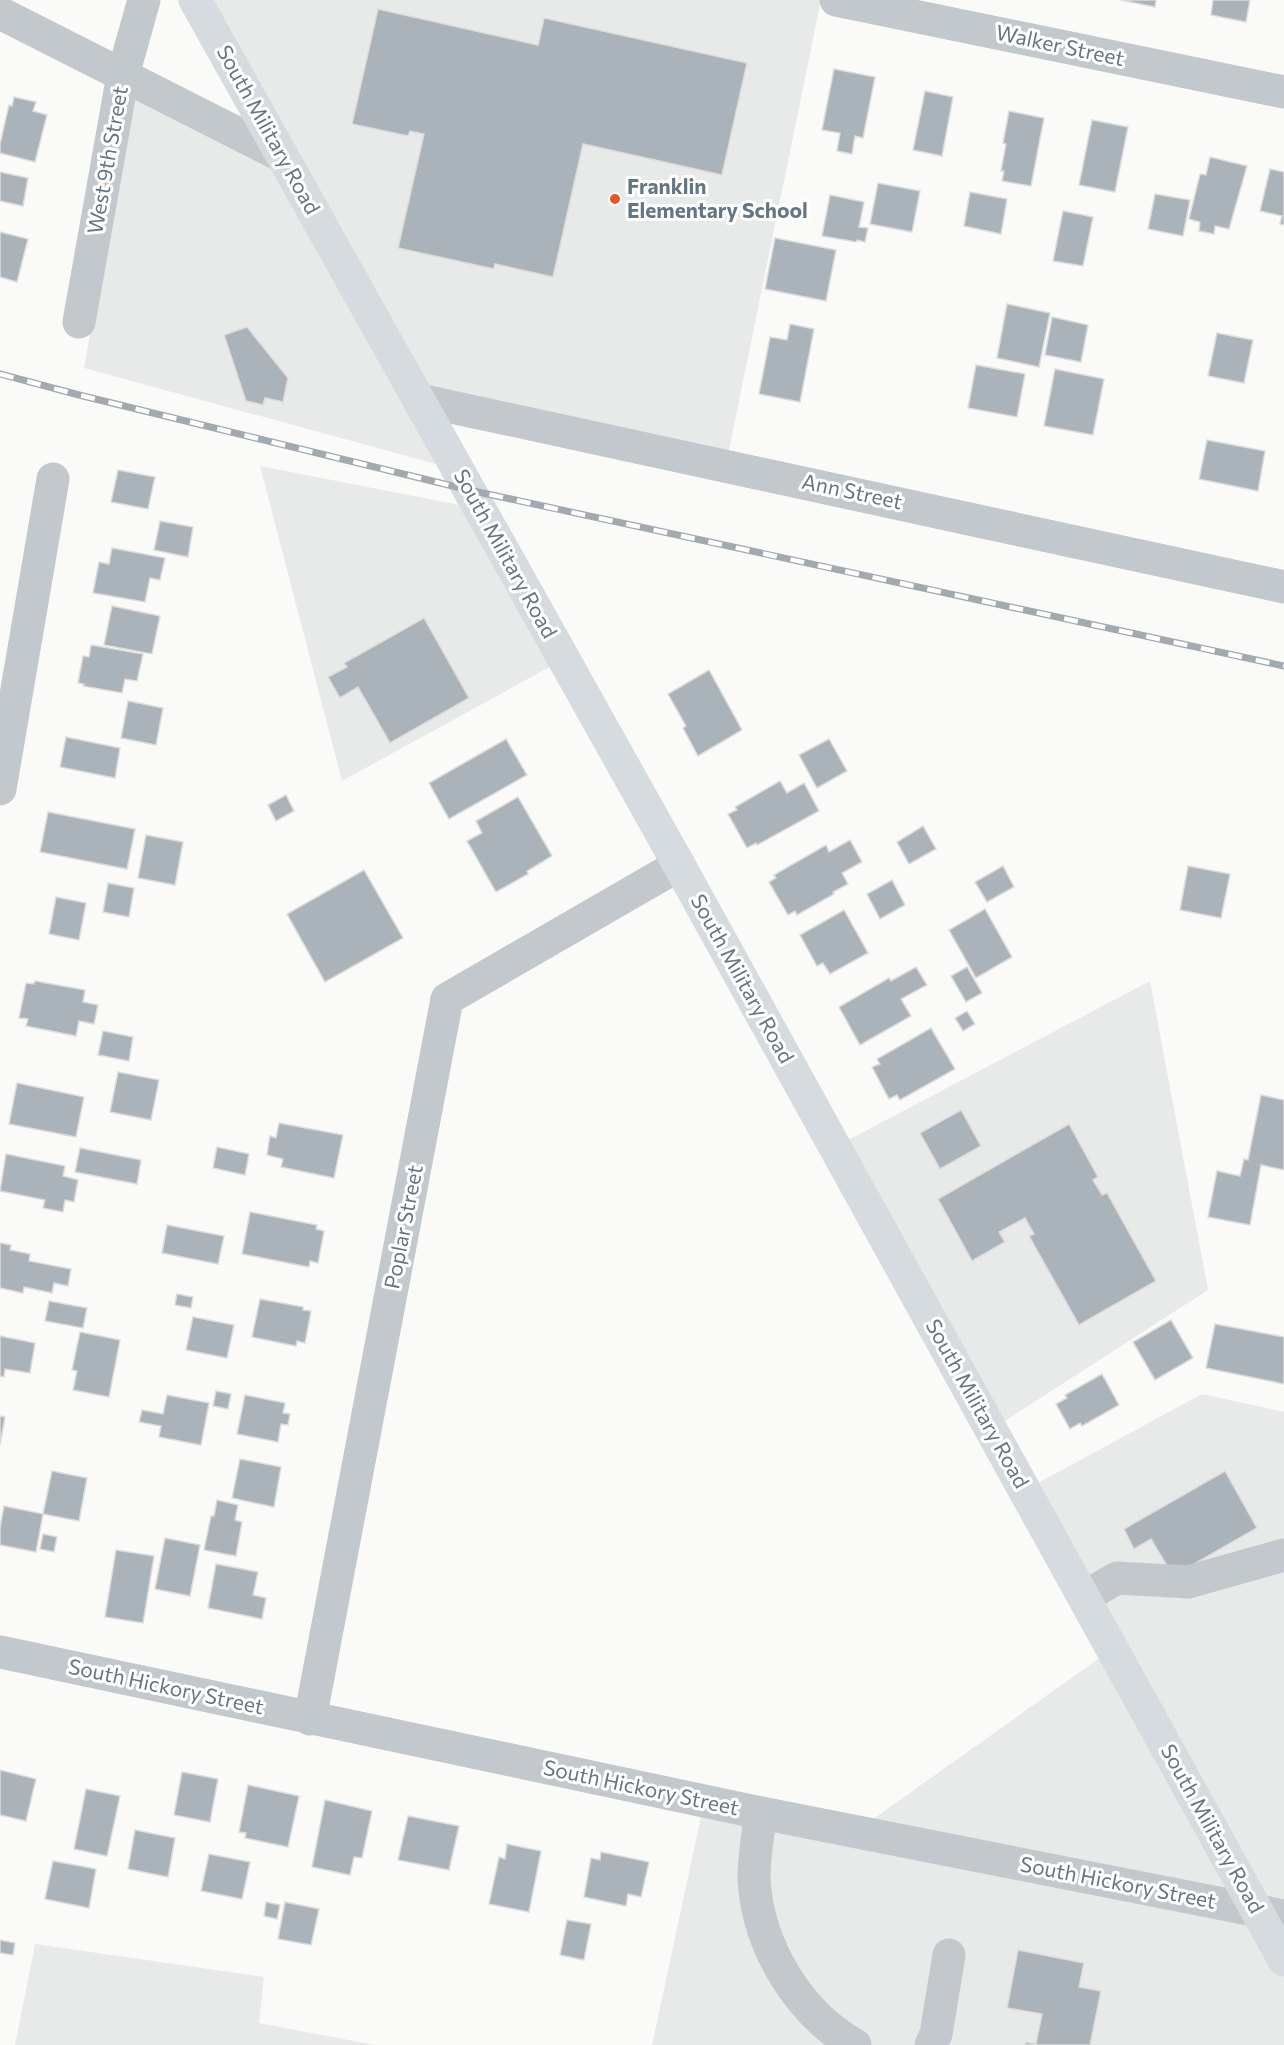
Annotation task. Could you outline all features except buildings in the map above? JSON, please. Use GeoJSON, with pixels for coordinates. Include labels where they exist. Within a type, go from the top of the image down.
{"type":"FeatureCollection","features":[{"type":"Feature","properties":{"kind":"main road","name":"South Military Road"},"geometry":{"type":"LineString","coordinates":[[195,0],[679,865],[1084,1597],[1270,1913],[1284,1960]]}},
{"type":"Feature","properties":{"kind":"street","name":"West 9th Street"},"geometry":{"type":"LineString","coordinates":[[80,322],[123,75],[144,0]]}},
{"type":"Feature","properties":{"kind":"street","name":"Walker Street"},"geometry":{"type":"LineString","coordinates":[[836,0],[1284,92]]}},
{"type":"Feature","properties":{"kind":"street"},"geometry":{"type":"LineString","coordinates":[[0,14],[282,156]]}},
{"type":"Feature","properties":{"kind":"street","name":"Ann Street"},"geometry":{"type":"LineString","coordinates":[[419,400],[1284,587]]}},
{"type":"Feature","properties":{"kind":"street"},"geometry":{"type":"LineString","coordinates":[[0,789],[53,479]]}},
{"type":"Feature","properties":{"kind":"street","name":"Poplar Street"},"geometry":{"type":"LineString","coordinates":[[310,1719],[447,999],[679,865]]}},
{"type":"Feature","properties":{"kind":"street"},"geometry":{"type":"LineString","coordinates":[[1084,1597],[1117,1578],[1188,1582],[1284,1555]]}},
{"type":"Feature","properties":{"kind":"street","name":"South Hickory Street"},"geometry":{"type":"LineString","coordinates":[[0,1652],[761,1813],[1270,1913]]}},
{"type":"Feature","properties":{"kind":"street"},"geometry":{"type":"LineString","coordinates":[[761,1813],[754,1880],[762,1923],[769,1944],[789,1982],[802,2000],[825,2023],[855,2045]]}},
{"type":"Feature","properties":{"kind":"street"},"geometry":{"type":"LineString","coordinates":[[931,2045],[936,2034],[949,1955]]}},
{"type":"Feature","properties":{"kind":"shaded area"},"geometry":{"type":"Polygon","coordinates":[[[195,0],[821,0],[726,465],[420,400],[458,470],[84,368],[136,81],[281,155],[195,0]]]}},
{"type":"Feature","properties":{"kind":"shaded area"},"geometry":{"type":"Polygon","coordinates":[[[260,466],[480,509],[564,659],[342,781],[260,466]]]}},
{"type":"Feature","properties":{"kind":"shaded area"},"geometry":{"type":"Polygon","coordinates":[[[1150,981],[1208,1290],[991,1430],[835,1147],[1150,981]]]}},
{"type":"Feature","properties":{"kind":"shaded area"},"geometry":{"type":"Polygon","coordinates":[[[1202,1394],[1284,1412],[1284,2045],[652,2045],[704,1802],[855,1832],[1112,1649],[1025,1490],[1202,1394]]]}},
{"type":"Feature","properties":{"kind":"shaded area"},"geometry":{"type":"Polygon","coordinates":[[[35,1944],[264,1977],[259,2023],[375,2045],[15,2045],[35,1944]]]}},
{"type":"Feature","properties":{"kind":"railway"},"geometry":{"type":"LineString","coordinates":[[0,374],[469,490],[1284,666]]}},
{"type":"Feature","properties":{"kind":"place","name":"Franklin Elementary School"},"geometry":{"type":"Point","coordinates":[615,199]}}]}
